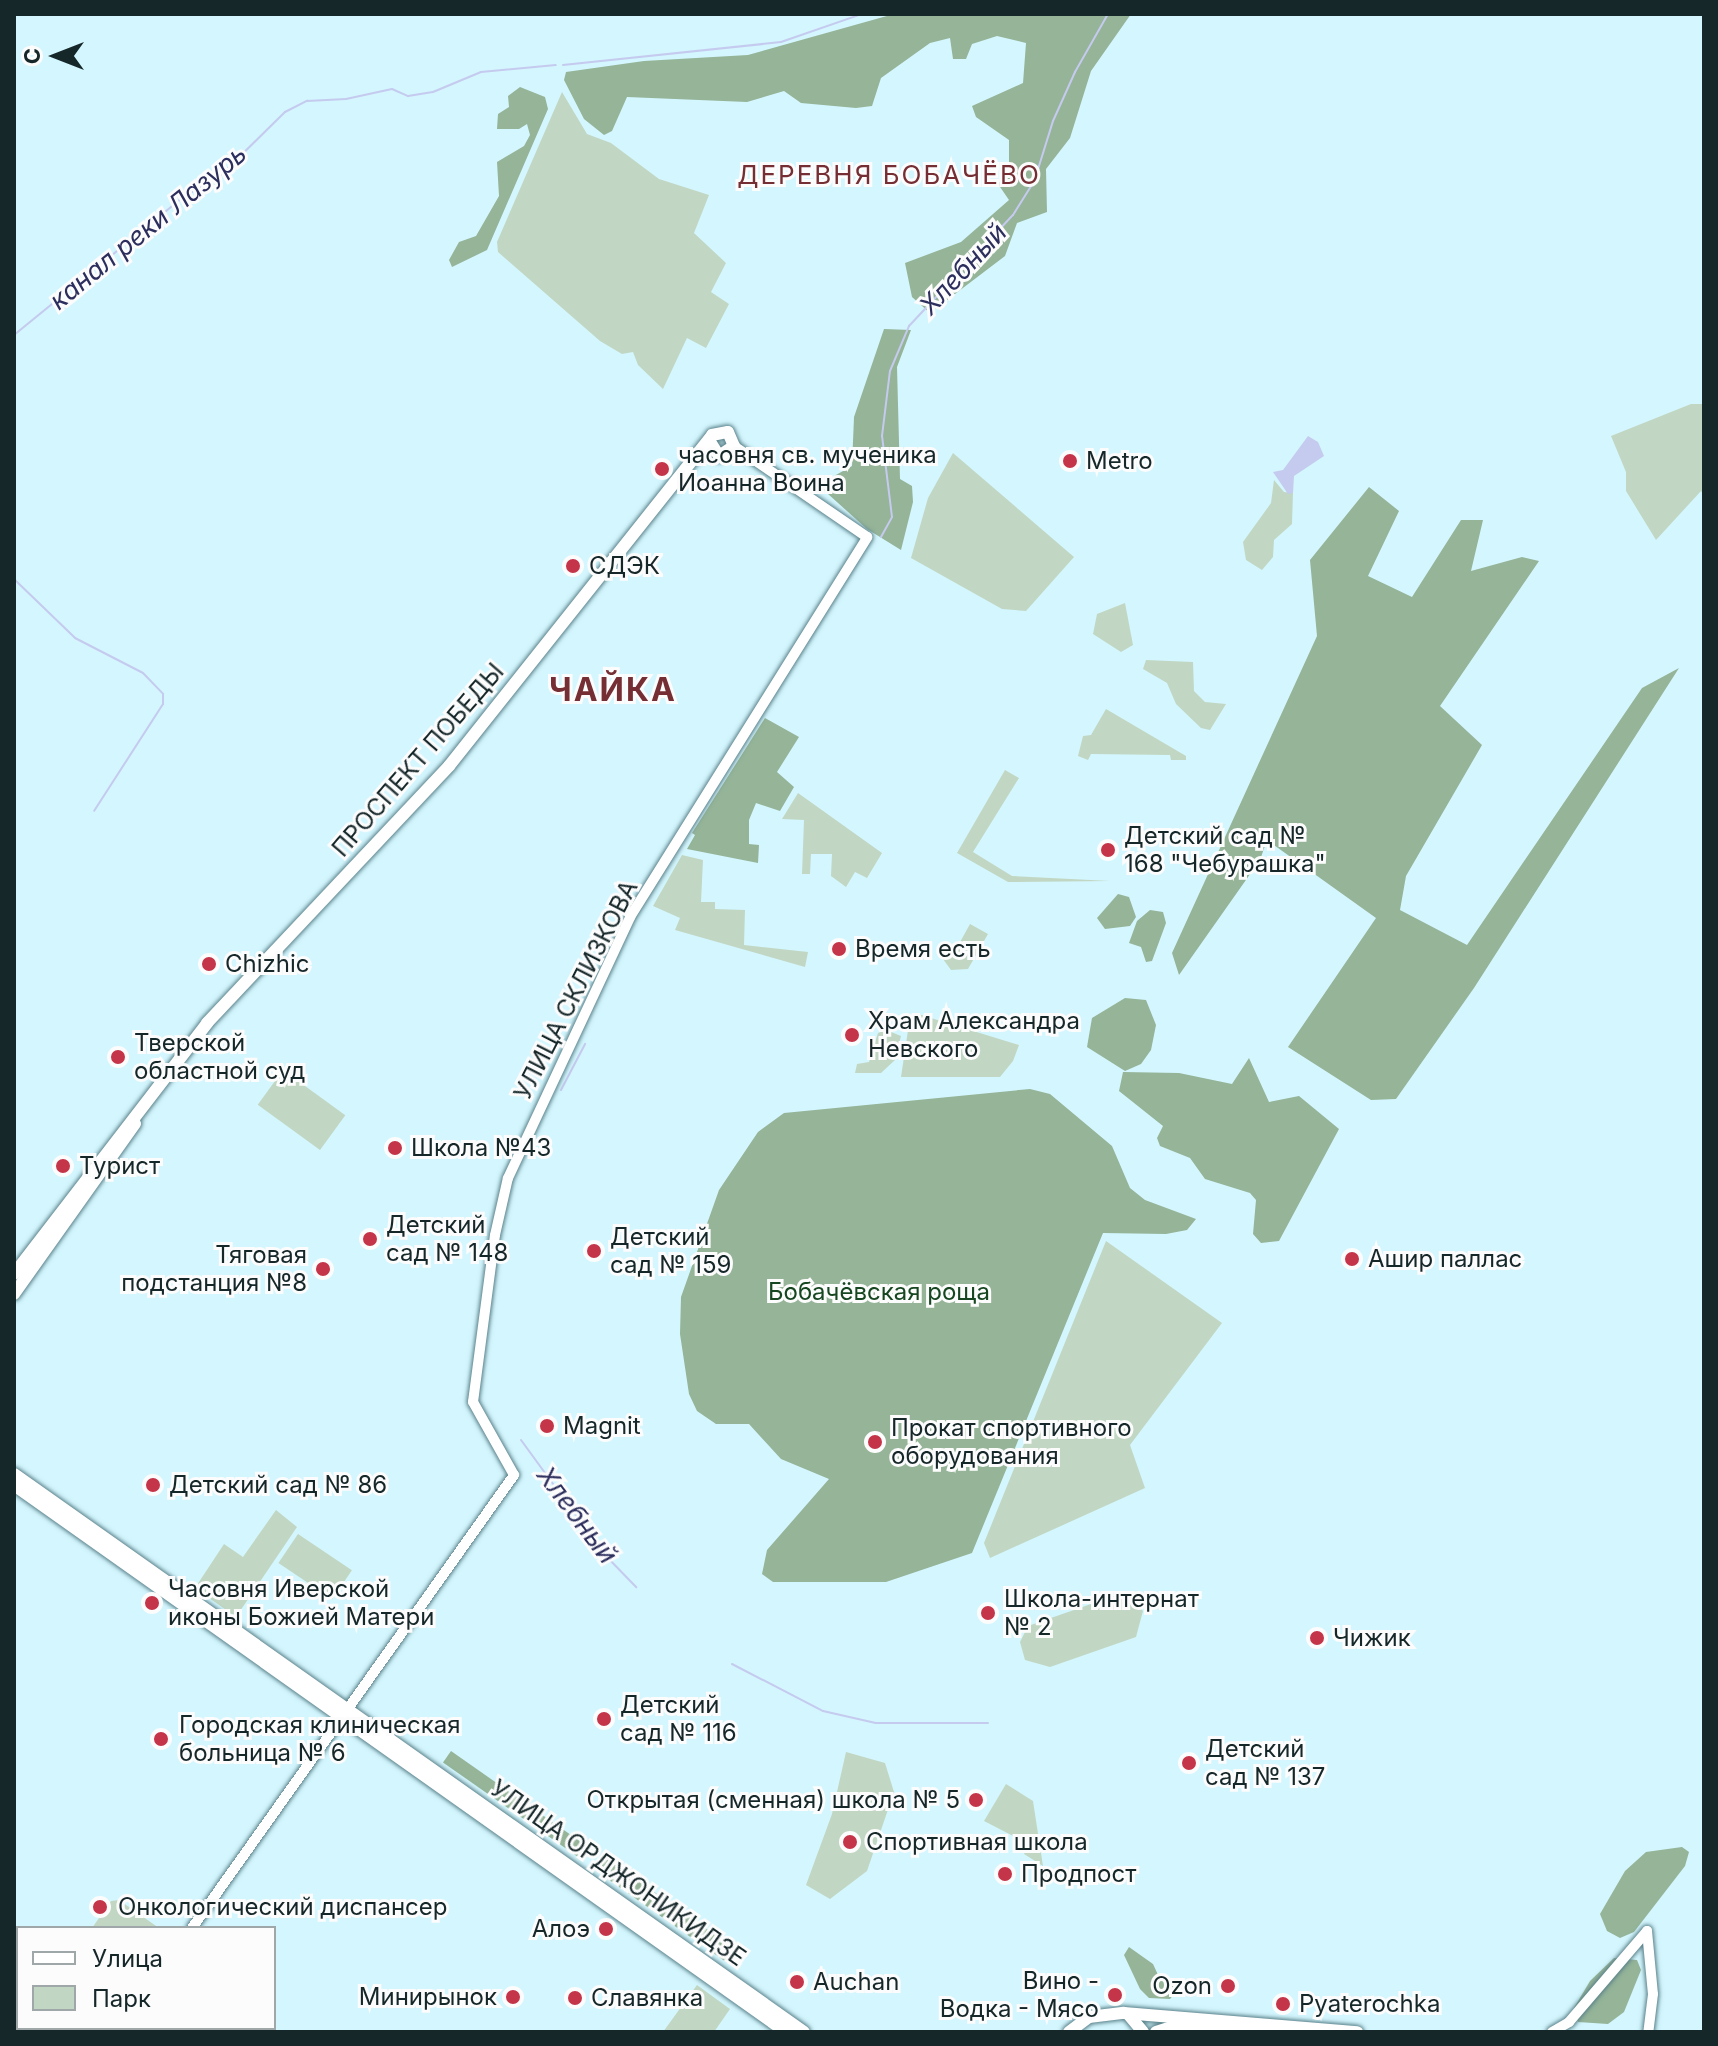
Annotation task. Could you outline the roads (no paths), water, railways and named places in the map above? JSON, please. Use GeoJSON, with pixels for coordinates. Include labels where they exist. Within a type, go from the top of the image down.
{"type":"FeatureCollection","features":[{"type":"Feature","properties":{"kind":"main road"},"geometry":{"type":"LineString","coordinates":[[692,465],[721,456],[734,446],[724,431],[709,440],[721,456]]}},
{"type":"Feature","properties":{"kind":"main road","name":"ПРОСПЕКТ ПОБЕДЫ"},"geometry":{"type":"LineString","coordinates":[[14,1274],[207,1023],[449,766],[709,440]]}},
{"type":"Feature","properties":{"kind":"main road","name":"ПРОСПЕКТ ПОБЕДЫ"},"geometry":{"type":"LineString","coordinates":[[14,1294],[166,1074]]}},
{"type":"Feature","properties":{"kind":"main road","name":"УЛИЦА ОРДЖОНИКИДЗЕ"},"geometry":{"type":"LineString","coordinates":[[14,1474],[786,2032]]}},
{"type":"Feature","properties":{"kind":"main road","name":"УЛИЦА ОРДЖОНИКИДЗЕ"},"geometry":{"type":"LineString","coordinates":[[14,1485],[804,2032]]}},
{"type":"Feature","properties":{"kind":"main road"},"geometry":{"type":"LineString","coordinates":[[701,1972],[716,1970]]}},
{"type":"Feature","properties":{"kind":"main road"},"geometry":{"type":"LineString","coordinates":[[1124,2013],[1137,2020],[1143,2032]]}},
{"type":"Feature","properties":{"kind":"main road"},"geometry":{"type":"LineString","coordinates":[[1069,2032],[1089,2017],[1124,2013],[1357,2032]]}},
{"type":"Feature","properties":{"kind":"main road"},"geometry":{"type":"LineString","coordinates":[[1156,2032],[1178,2025],[1259,2032]]}},
{"type":"Feature","properties":{"kind":"street"},"geometry":{"type":"LineString","coordinates":[[734,446],[754,461]]}},
{"type":"Feature","properties":{"kind":"street"},"geometry":{"type":"LineString","coordinates":[[721,456],[754,461]]}},
{"type":"Feature","properties":{"kind":"street","name":"УЛИЦА СКЛИЗКОВА"},"geometry":{"type":"LineString","coordinates":[[193,1926],[514,1475],[476,1414],[473,1400],[497,1223],[522,1142],[630,917],[867,537],[754,461]]}},
{"type":"Feature","properties":{"kind":"street"},"geometry":{"type":"LineString","coordinates":[[1552,2032],[1569,2022],[1647,1931],[1651,1970],[1648,2032]]}},
{"type":"Feature","properties":{"kind":"street"},"geometry":{"type":"LineString","coordinates":[[1627,1956],[1641,1957],[1651,1970]]}},
{"type":"Feature","properties":{"kind":"water"},"geometry":{"type":"Polygon","coordinates":[[[1308,436],[1318,442],[1324,456],[1294,476],[1293,493],[1288,494],[1273,472],[1283,470],[1308,436]]]}},
{"type":"Feature","properties":{"kind":"waterway","name":"канал реки Лазурь"},"geometry":{"type":"LineString","coordinates":[[563,65],[781,42],[862,14]]}},
{"type":"Feature","properties":{"kind":"waterway","name":"Хлебный"},"geometry":{"type":"LineString","coordinates":[[881,537],[892,517],[882,436],[890,371],[909,326],[1013,215],[1034,182],[1053,121],[1075,72],[1108,14]]}},
{"type":"Feature","properties":{"kind":"waterway","name":"канал реки Лазурь"},"geometry":{"type":"LineString","coordinates":[[14,335],[183,197],[219,177],[285,112],[307,101],[346,99],[392,89],[408,96],[433,92],[481,72],[556,65]]}},
{"type":"Feature","properties":{"kind":"waterway"},"geometry":{"type":"LineString","coordinates":[[14,579],[75,638],[143,673],[163,694],[163,704],[94,811]]}},
{"type":"Feature","properties":{"kind":"waterway","name":"Хлебный"},"geometry":{"type":"LineString","coordinates":[[561,1090],[585,1044]]}},
{"type":"Feature","properties":{"kind":"waterway","name":"Хлебный"},"geometry":{"type":"LineString","coordinates":[[521,1440],[605,1555],[636,1587]]}},
{"type":"Feature","properties":{"kind":"waterway","name":"Хлебный"},"geometry":{"type":"LineString","coordinates":[[732,1664],[823,1711],[876,1723],[988,1723]]}},
{"type":"Feature","properties":{"kind":"place","name":"Metro"},"geometry":{"type":"Point","coordinates":[1070,461]}},
{"type":"Feature","properties":{"kind":"place","name":"часовня св. мученика Иоанна Воина"},"geometry":{"type":"Point","coordinates":[662,469]}},
{"type":"Feature","properties":{"kind":"place","name":"СДЭК"},"geometry":{"type":"Point","coordinates":[573,566]}},
{"type":"Feature","properties":{"kind":"place","name":"Детский сад № 168 \"Чебурашка\""},"geometry":{"type":"Point","coordinates":[1108,850]}},
{"type":"Feature","properties":{"kind":"place","name":"Время есть"},"geometry":{"type":"Point","coordinates":[839,949]}},
{"type":"Feature","properties":{"kind":"place","name":"Chizhic"},"geometry":{"type":"Point","coordinates":[209,964]}},
{"type":"Feature","properties":{"kind":"place","name":"Храм Александра Невского"},"geometry":{"type":"Point","coordinates":[852,1035]}},
{"type":"Feature","properties":{"kind":"place","name":"Тверской областной суд"},"geometry":{"type":"Point","coordinates":[118,1057]}},
{"type":"Feature","properties":{"kind":"place","name":"Школа №43"},"geometry":{"type":"Point","coordinates":[395,1148]}},
{"type":"Feature","properties":{"kind":"place","name":"Турист"},"geometry":{"type":"Point","coordinates":[63,1166]}},
{"type":"Feature","properties":{"kind":"place","name":"Детский сад № 148"},"geometry":{"type":"Point","coordinates":[370,1239]}},
{"type":"Feature","properties":{"kind":"place","name":"Детский сад № 159"},"geometry":{"type":"Point","coordinates":[594,1251]}},
{"type":"Feature","properties":{"kind":"place","name":"Ашир паллас"},"geometry":{"type":"Point","coordinates":[1352,1259]}},
{"type":"Feature","properties":{"kind":"place","name":"Тяговая подстанция №8"},"geometry":{"type":"Point","coordinates":[323,1269]}},
{"type":"Feature","properties":{"kind":"place","name":"Magnit"},"geometry":{"type":"Point","coordinates":[547,1426]}},
{"type":"Feature","properties":{"kind":"place","name":"Прокат спортивного оборудования"},"geometry":{"type":"Point","coordinates":[875,1442]}},
{"type":"Feature","properties":{"kind":"place","name":"Детский сад № 86"},"geometry":{"type":"Point","coordinates":[153,1485]}},
{"type":"Feature","properties":{"kind":"place","name":"Часовня Иверской иконы Божией Матери"},"geometry":{"type":"Point","coordinates":[152,1603]}},
{"type":"Feature","properties":{"kind":"place","name":"Школа-интернат № 2"},"geometry":{"type":"Point","coordinates":[988,1613]}},
{"type":"Feature","properties":{"kind":"place","name":"Чижик"},"geometry":{"type":"Point","coordinates":[1317,1638]}},
{"type":"Feature","properties":{"kind":"place","name":"Детский сад № 116"},"geometry":{"type":"Point","coordinates":[604,1719]}},
{"type":"Feature","properties":{"kind":"place","name":"Городская клиническая больница № 6"},"geometry":{"type":"Point","coordinates":[161,1739]}},
{"type":"Feature","properties":{"kind":"place","name":"Детский сад № 137"},"geometry":{"type":"Point","coordinates":[1189,1763]}},
{"type":"Feature","properties":{"kind":"place","name":"Открытая (сменная) школа № 5"},"geometry":{"type":"Point","coordinates":[976,1800]}},
{"type":"Feature","properties":{"kind":"place","name":"Спортивная школа"},"geometry":{"type":"Point","coordinates":[850,1842]}},
{"type":"Feature","properties":{"kind":"place","name":"Продпост"},"geometry":{"type":"Point","coordinates":[1005,1874]}},
{"type":"Feature","properties":{"kind":"place","name":"Онкологический диспансер"},"geometry":{"type":"Point","coordinates":[100,1907]}},
{"type":"Feature","properties":{"kind":"place","name":"Алоэ"},"geometry":{"type":"Point","coordinates":[606,1929]}},
{"type":"Feature","properties":{"kind":"place","name":"Auchan"},"geometry":{"type":"Point","coordinates":[797,1982]}},
{"type":"Feature","properties":{"kind":"place","name":"Ozon"},"geometry":{"type":"Point","coordinates":[1228,1986]}},
{"type":"Feature","properties":{"kind":"place","name":"Вино - Водка - Мясо"},"geometry":{"type":"Point","coordinates":[1115,1995]}},
{"type":"Feature","properties":{"kind":"place","name":"Минирынок"},"geometry":{"type":"Point","coordinates":[513,1997]}},
{"type":"Feature","properties":{"kind":"place","name":"Славянка"},"geometry":{"type":"Point","coordinates":[575,1998]}},
{"type":"Feature","properties":{"kind":"place","name":"Pyaterochka"},"geometry":{"type":"Point","coordinates":[1283,2004]}},
{"type":"Feature","properties":{"kind":"district","name":"ДЕРЕВНЯ БОБАЧЁВО"},"geometry":{"type":"Point","coordinates":[889,175]}},
{"type":"Feature","properties":{"kind":"district","name":"ЧАЙКА"},"geometry":{"type":"Point","coordinates":[613,690]}},
{"type":"Feature","properties":{"kind":"park label","name":"Бобачёвская роща"},"geometry":{"type":"Point","coordinates":[879,1292]}}]}
